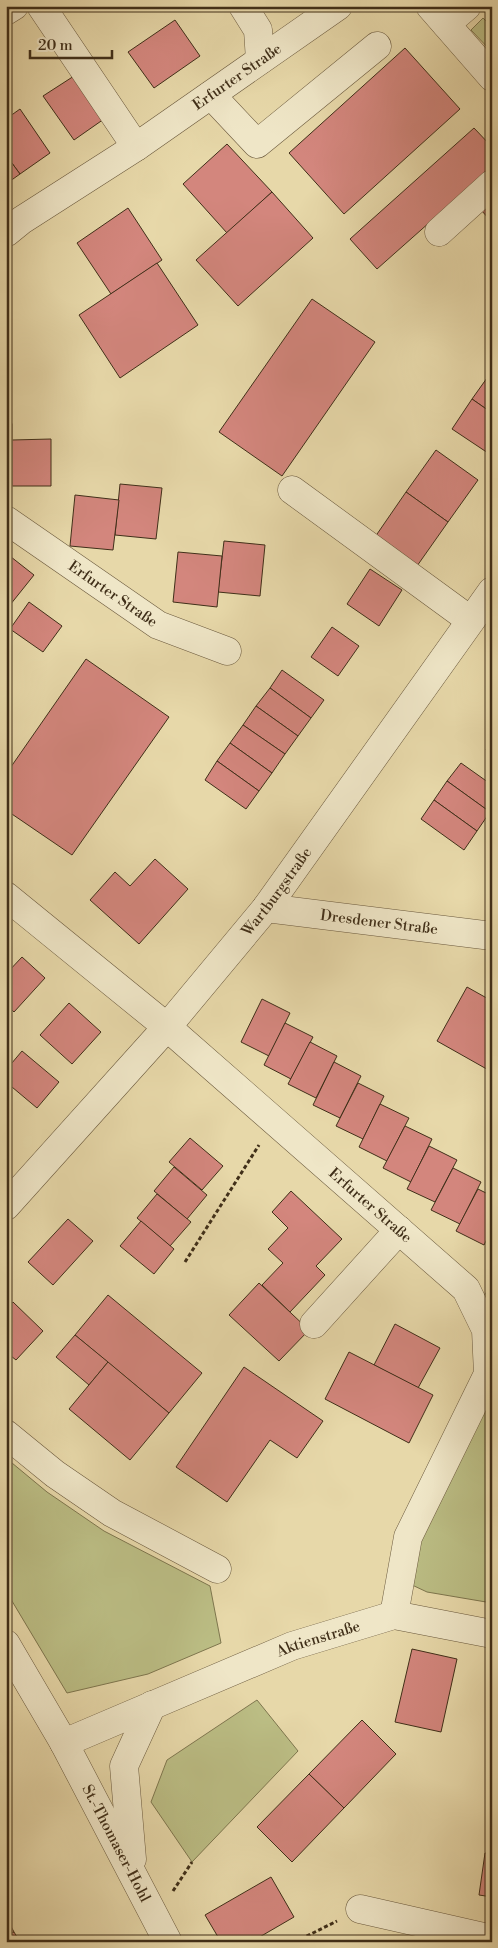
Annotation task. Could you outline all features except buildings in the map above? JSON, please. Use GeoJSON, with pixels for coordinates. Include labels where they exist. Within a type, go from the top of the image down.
{"type":"FeatureCollection","features":[{"type":"Feature","properties":{"kind":"street"},"geometry":{"type":"LineString","coordinates":[[6,11],[14,6]]}},
{"type":"Feature","properties":{"kind":"street"},"geometry":{"type":"LineString","coordinates":[[41,6],[136,148]]}},
{"type":"Feature","properties":{"kind":"street"},"geometry":{"type":"LineString","coordinates":[[243,6],[258,30],[260,60]]}},
{"type":"Feature","properties":{"kind":"street","name":"Erfurter Straße"},"geometry":{"type":"LineString","coordinates":[[6,233],[22,220],[136,148],[338,6]]}},
{"type":"Feature","properties":{"kind":"street"},"geometry":{"type":"LineString","coordinates":[[467,6],[438,15],[492,77]]}},
{"type":"Feature","properties":{"kind":"street"},"geometry":{"type":"LineString","coordinates":[[211,95],[257,144],[378,46]]}},
{"type":"Feature","properties":{"kind":"street"},"geometry":{"type":"LineString","coordinates":[[439,232],[492,184]]}},
{"type":"Feature","properties":{"kind":"street"},"geometry":{"type":"LineString","coordinates":[[292,490],[470,620]]}},
{"type":"Feature","properties":{"kind":"street","name":"Erfurter Straße"},"geometry":{"type":"LineString","coordinates":[[6,520],[158,625],[228,652]]}},
{"type":"Feature","properties":{"kind":"street","name":"Wartburgstraße"},"geometry":{"type":"LineString","coordinates":[[6,1206],[167,1027],[266,908],[492,591]]}},
{"type":"Feature","properties":{"kind":"street","name":"Erfurter Straße"},"geometry":{"type":"LineString","coordinates":[[6,896],[167,1027],[466,1289],[486,1330],[488,1374],[408,1537],[394,1615]]}},
{"type":"Feature","properties":{"kind":"street","name":"Dresdener Straße"},"geometry":{"type":"LineString","coordinates":[[266,908],[492,936]]}},
{"type":"Feature","properties":{"kind":"street"},"geometry":{"type":"LineString","coordinates":[[314,1324],[399,1230]]}},
{"type":"Feature","properties":{"kind":"street"},"geometry":{"type":"LineString","coordinates":[[6,1434],[55,1474],[112,1513],[217,1569]]}},
{"type":"Feature","properties":{"kind":"street","name":"Aktienstraße"},"geometry":{"type":"LineString","coordinates":[[64,1743],[292,1646],[394,1615],[492,1634]]}},
{"type":"Feature","properties":{"kind":"street"},"geometry":{"type":"LineString","coordinates":[[6,1644],[64,1743]]}},
{"type":"Feature","properties":{"kind":"street"},"geometry":{"type":"LineString","coordinates":[[133,1871],[124,1766],[152,1705]]}},
{"type":"Feature","properties":{"kind":"street","name":"St.-Thomaser-Hohl"},"geometry":{"type":"LineString","coordinates":[[64,1743],[133,1871],[168,1942]]}},
{"type":"Feature","properties":{"kind":"street"},"geometry":{"type":"LineString","coordinates":[[360,1909],[492,1939]]}},
{"type":"Feature","properties":{"kind":"path"},"geometry":{"type":"LineString","coordinates":[[185,1262],[274,1121]]}},
{"type":"Feature","properties":{"kind":"path"},"geometry":{"type":"LineString","coordinates":[[170,1895],[192,1862]]}},
{"type":"Feature","properties":{"kind":"path"},"geometry":{"type":"LineString","coordinates":[[295,1942],[360,1909]]}},
{"type":"Feature","properties":{"kind":"green space"},"geometry":{"type":"Polygon","coordinates":[[[483,18],[492,27],[492,52],[471,30],[483,18]]]}},
{"type":"Feature","properties":{"kind":"green space"},"geometry":{"type":"Polygon","coordinates":[[[492,1283],[492,1324],[481,1301],[492,1283]]]}},
{"type":"Feature","properties":{"kind":"green space"},"geometry":{"type":"Polygon","coordinates":[[[492,1388],[492,1603],[427,1592],[410,1584],[417,1539],[492,1388]]]}},
{"type":"Feature","properties":{"kind":"green space"},"geometry":{"type":"Polygon","coordinates":[[[6,1458],[47,1492],[104,1531],[210,1586],[221,1643],[148,1674],[67,1693],[6,1591],[6,1458]]]}},
{"type":"Feature","properties":{"kind":"green space"},"geometry":{"type":"Polygon","coordinates":[[[257,1700],[298,1751],[192,1862],[151,1802],[167,1760],[257,1700]]]}}]}
